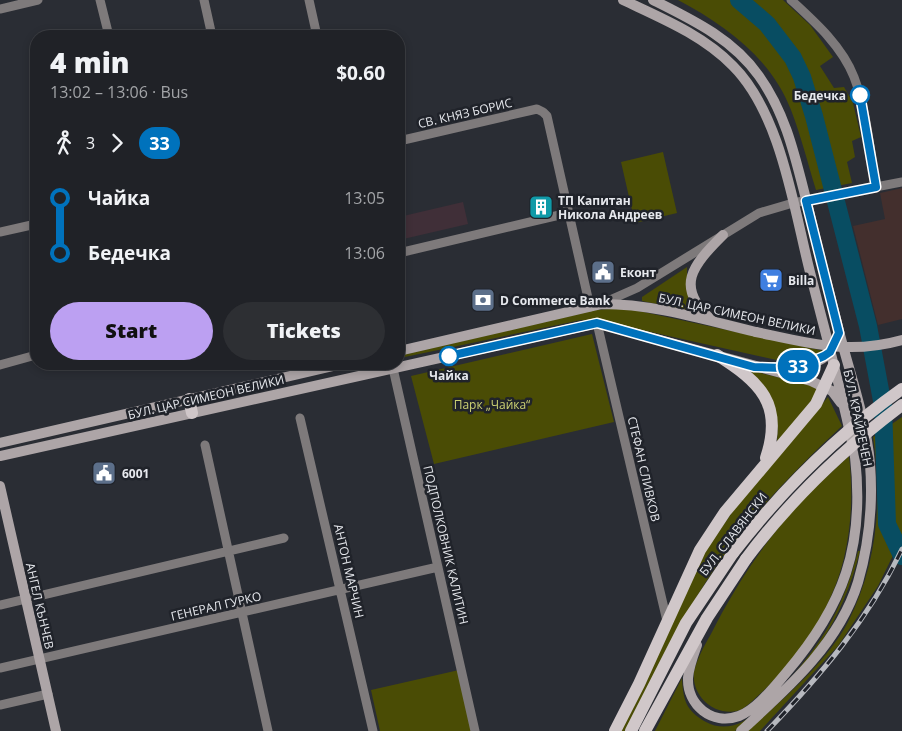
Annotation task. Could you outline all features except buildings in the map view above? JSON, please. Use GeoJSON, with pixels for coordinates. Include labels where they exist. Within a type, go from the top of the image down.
{"type":"FeatureCollection","features":[{"type":"Feature","properties":{"kind":"main road","name":"БУЛ. КРАЙРЕЧЕН"},"geometry":{"type":"LineString","coordinates":[[623,0],[696,37],[723,57],[746,81],[761,104],[772,128],[792,203],[832,358],[855,457],[858,508],[854,544],[840,593],[818,633],[806,650],[770,691],[752,708],[738,716],[724,718],[706,714],[700,710],[693,700],[689,689],[690,664],[706,618]]}},
{"type":"Feature","properties":{"kind":"main road","name":"БУЛ. КРАЙРЕЧЕН"},"geometry":{"type":"LineString","coordinates":[[653,0],[707,28],[729,44],[752,67],[772,95],[783,118],[806,201],[870,462],[871,504],[862,564],[848,606],[822,649],[772,703],[741,731]]}},
{"type":"Feature","properties":{"kind":"main road"},"geometry":{"type":"LineString","coordinates":[[716,323],[697,304],[692,292],[690,279],[698,261],[723,235]]}},
{"type":"Feature","properties":{"kind":"main road","name":"БУЛ. ЦАР СИМЕОН ВЕЛИКИ"},"geometry":{"type":"LineString","coordinates":[[405,350],[593,306],[634,305],[831,347],[869,347],[902,340]]}},
{"type":"Feature","properties":{"kind":"main road","name":"БУЛ. ЦАР СИМЕОН ВЕЛИКИ"},"geometry":{"type":"LineString","coordinates":[[405,363],[597,323],[811,381],[825,387],[837,397],[844,408]]}},
{"type":"Feature","properties":{"kind":"main road"},"geometry":{"type":"LineString","coordinates":[[615,731],[639,684],[700,550],[725,512],[816,404],[825,387],[839,333]]}},
{"type":"Feature","properties":{"kind":"main road"},"geometry":{"type":"LineString","coordinates":[[717,356],[745,372],[766,396],[773,427],[764,464]]}},
{"type":"Feature","properties":{"kind":"main road"},"geometry":{"type":"LineString","coordinates":[[754,367],[801,366],[832,358]]}},
{"type":"Feature","properties":{"kind":"main road","name":"БУЛ. ЦАР СИМЕОН ВЕЛИКИ"},"geometry":{"type":"LineString","coordinates":[[0,443],[316,370]]}},
{"type":"Feature","properties":{"kind":"main road","name":"БУЛ. ЦАР СИМЕОН ВЕЛИКИ"},"geometry":{"type":"LineString","coordinates":[[0,456],[375,370]]}},
{"type":"Feature","properties":{"kind":"main road","name":"БУЛ. СЛАВЯНСКИ"},"geometry":{"type":"LineString","coordinates":[[631,731],[686,623],[733,553],[770,507],[810,464],[855,424],[902,389]]}},
{"type":"Feature","properties":{"kind":"main road"},"geometry":{"type":"LineString","coordinates":[[189,399],[192,413]]}},
{"type":"Feature","properties":{"kind":"main road","name":"БУЛ. СЛАВЯНСКИ"},"geometry":{"type":"LineString","coordinates":[[645,731],[706,618],[746,559],[782,513],[816,477],[852,444],[902,405]]}},
{"type":"Feature","properties":{"kind":"main road","name":"АНГЕЛ КЪНЧЕВ"},"geometry":{"type":"LineString","coordinates":[[0,486],[56,731]]}},
{"type":"Feature","properties":{"kind":"street"},"geometry":{"type":"LineString","coordinates":[[0,9],[38,0]]}},
{"type":"Feature","properties":{"kind":"street"},"geometry":{"type":"LineString","coordinates":[[100,0],[108,30]]}},
{"type":"Feature","properties":{"kind":"street"},"geometry":{"type":"LineString","coordinates":[[204,0],[211,30]]}},
{"type":"Feature","properties":{"kind":"street"},"geometry":{"type":"LineString","coordinates":[[309,0],[316,30]]}},
{"type":"Feature","properties":{"kind":"street"},"geometry":{"type":"LineString","coordinates":[[791,0],[830,39],[854,76],[876,187]]}},
{"type":"Feature","properties":{"kind":"street","name":"СВ. КНЯЗ БОРИС"},"geometry":{"type":"LineString","coordinates":[[405,140],[537,109],[544,112],[547,116],[568,213]]}},
{"type":"Feature","properties":{"kind":"street","name":"БУЛ. ЦАР СИМЕОН ВЕЛИКИ"},"geometry":{"type":"LineString","coordinates":[[593,306],[637,288],[759,214],[792,203],[902,182]]}},
{"type":"Feature","properties":{"kind":"street"},"geometry":{"type":"LineString","coordinates":[[405,253],[568,213],[593,306]]}},
{"type":"Feature","properties":{"kind":"street"},"geometry":{"type":"LineString","coordinates":[[0,232],[30,225]]}},
{"type":"Feature","properties":{"kind":"street","name":"СТЕФАН СЛИВКОВ"},"geometry":{"type":"LineString","coordinates":[[597,323],[667,621]]}},
{"type":"Feature","properties":{"kind":"street"},"geometry":{"type":"LineString","coordinates":[[0,365],[30,357]]}},
{"type":"Feature","properties":{"kind":"street","name":"ПОДПОЛКОВНИК КАЛИТИН"},"geometry":{"type":"LineString","coordinates":[[393,370],[476,731]]}},
{"type":"Feature","properties":{"kind":"street","name":"АНТОН МАРЧИН"},"geometry":{"type":"LineString","coordinates":[[300,418],[373,731]]}},
{"type":"Feature","properties":{"kind":"street"},"geometry":{"type":"LineString","coordinates":[[205,445],[268,731]]}},
{"type":"Feature","properties":{"kind":"street"},"geometry":{"type":"LineString","coordinates":[[0,604],[284,538]]}},
{"type":"Feature","properties":{"kind":"street","name":"ГЕНЕРАЛ ГУРКО"},"geometry":{"type":"LineString","coordinates":[[0,668],[438,567]]}},
{"type":"Feature","properties":{"kind":"street"},"geometry":{"type":"LineString","coordinates":[[0,705],[48,694]]}},
{"type":"Feature","properties":{"kind":"shaded area"},"geometry":{"type":"Polygon","coordinates":[[[902,188],[902,319],[878,325],[853,226],[885,219],[880,193],[902,188]]]}},
{"type":"Feature","properties":{"kind":"shaded area"},"geometry":{"type":"Polygon","coordinates":[[[463,202],[468,224],[405,239],[405,216],[463,202]]]}},
{"type":"Feature","properties":{"kind":"green space"},"geometry":{"type":"Polygon","coordinates":[[[678,0],[783,0],[810,25],[833,57],[820,66],[834,88],[844,87],[853,103],[861,137],[852,141],[855,157],[847,162],[852,183],[816,190],[791,110],[772,74],[745,45],[729,32],[713,20],[678,0]]]}},
{"type":"Feature","properties":{"kind":"green space"},"geometry":{"type":"Polygon","coordinates":[[[663,152],[677,213],[635,223],[621,162],[663,152]]]}},
{"type":"Feature","properties":{"kind":"green space"},"geometry":{"type":"Polygon","coordinates":[[[687,267],[687,293],[697,312],[642,301],[642,297],[687,267]]]}},
{"type":"Feature","properties":{"kind":"green space"},"geometry":{"type":"Polygon","coordinates":[[[625,308],[824,351],[803,361],[781,361],[606,322],[581,320],[405,357],[405,354],[596,310],[625,308]]]}},
{"type":"Feature","properties":{"kind":"green space","name":"Парк „Чайка“"},"geometry":{"type":"Polygon","coordinates":[[[592,334],[614,422],[434,464],[411,376],[592,334]]]}},
{"type":"Feature","properties":{"kind":"green space"},"geometry":{"type":"Polygon","coordinates":[[[752,371],[819,387],[820,390],[777,443],[777,422],[774,404],[765,389],[751,374],[752,371]]]}},
{"type":"Feature","properties":{"kind":"green space"},"geometry":{"type":"Polygon","coordinates":[[[828,397],[842,426],[783,484],[730,547],[679,627],[626,731],[620,731],[705,552],[733,511],[828,397]]]}},
{"type":"Feature","properties":{"kind":"green space"},"geometry":{"type":"Polygon","coordinates":[[[902,417],[902,537],[878,586],[838,646],[760,731],[748,731],[789,694],[816,666],[839,637],[848,622],[866,578],[875,532],[877,484],[873,437],[902,417]]]}},
{"type":"Feature","properties":{"kind":"green space"},"geometry":{"type":"Polygon","coordinates":[[[849,456],[851,507],[847,545],[839,577],[823,613],[813,631],[789,663],[762,692],[742,709],[733,712],[716,709],[702,699],[696,689],[694,672],[701,653],[742,578],[770,539],[805,498],[849,456]]]}},
{"type":"Feature","properties":{"kind":"green space"},"geometry":{"type":"Polygon","coordinates":[[[858,551],[860,551],[851,581],[828,631],[814,652],[797,672],[777,693],[811,653],[827,629],[841,601],[858,551]]]}},
{"type":"Feature","properties":{"kind":"green space"},"geometry":{"type":"Polygon","coordinates":[[[459,670],[473,731],[380,731],[371,690],[459,670]]]}},
{"type":"Feature","properties":{"kind":"green space"},"geometry":{"type":"Polygon","coordinates":[[[682,678],[683,693],[690,709],[699,718],[710,724],[719,726],[733,725],[742,722],[760,709],[735,731],[655,731],[682,678]]]}},
{"type":"Feature","properties":{"kind":"waterway","name":"Бедечка"},"geometry":{"type":"LineString","coordinates":[[739,0],[767,24],[793,58],[802,77],[814,116],[868,326],[883,406],[887,524],[902,556]]}},
{"type":"Feature","properties":{"kind":"railway"},"geometry":{"type":"LineString","coordinates":[[767,731],[842,646],[889,575],[902,549]]}},
{"type":"Feature","properties":{"kind":"bus line","name":"33"},"geometry":{"type":"LineString","coordinates":[[449,356],[597,323],[610,325],[754,367],[781,368],[801,366],[824,356],[830,352],[839,333],[806,201],[876,187],[860,95]]}},
{"type":"Feature","properties":{"kind":"place","name":"Бедечка"},"geometry":{"type":"Point","coordinates":[860,95]}},
{"type":"Feature","properties":{"kind":"place","name":"ТП Капитан Никола Андреев"},"geometry":{"type":"Point","coordinates":[541,207]}},
{"type":"Feature","properties":{"kind":"place","name":"Еконт"},"geometry":{"type":"Point","coordinates":[603,272]}},
{"type":"Feature","properties":{"kind":"place","name":"Billa"},"geometry":{"type":"Point","coordinates":[771,280]}},
{"type":"Feature","properties":{"kind":"place","name":"D Commerce Bank"},"geometry":{"type":"Point","coordinates":[483,300]}},
{"type":"Feature","properties":{"kind":"place","name":"Чайка"},"geometry":{"type":"Point","coordinates":[449,356]}},
{"type":"Feature","properties":{"kind":"place","name":"6001"},"geometry":{"type":"Point","coordinates":[104,473]}}]}
